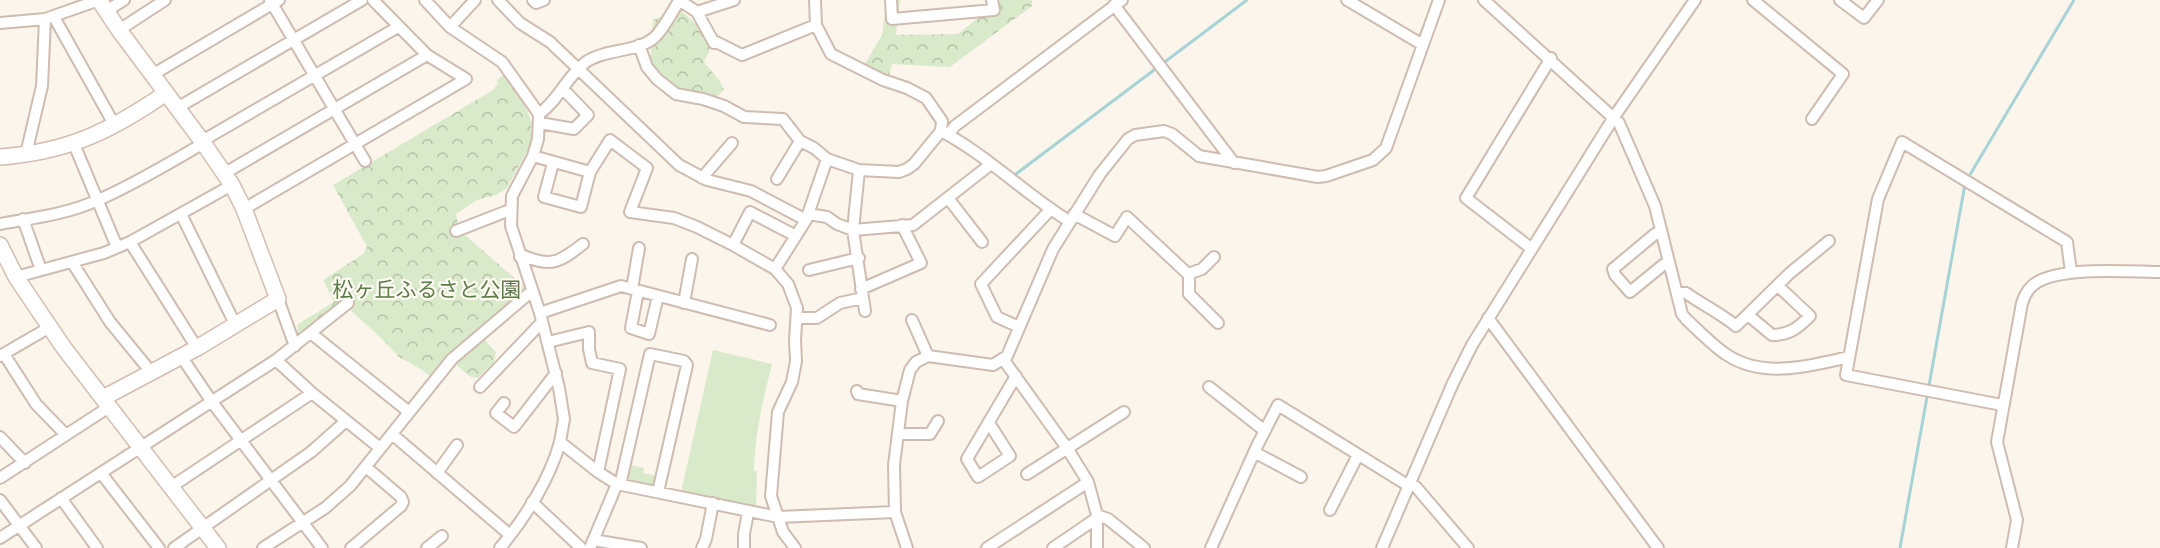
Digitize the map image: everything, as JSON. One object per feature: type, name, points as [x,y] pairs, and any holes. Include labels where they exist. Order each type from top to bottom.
[{"type":"street","points":[[0,23],[50,18],[124,0]]},
{"type":"street","points":[[119,30],[165,0]]},
{"type":"street","points":[[177,108],[362,0]]},
{"type":"street","points":[[244,209],[466,79],[427,56],[374,0]]},
{"type":"street","points":[[425,0],[450,27],[502,62],[540,118],[574,129],[588,115],[563,89]]},
{"type":"street","points":[[450,27],[475,0]]},
{"type":"street","points":[[498,0],[520,23],[550,42],[679,165],[702,178],[751,191],[807,217],[827,217],[853,230],[913,225],[991,164]]},
{"type":"street","points":[[533,0],[536,3],[544,0]]},
{"type":"street","points":[[392,434],[437,473],[507,543],[555,461],[564,419],[563,405],[548,342],[510,226],[512,196],[533,156],[540,118],[578,69],[589,60],[639,45],[655,37],[679,0],[697,12],[714,43],[742,55],[816,25]]},
{"type":"street","points":[[697,12],[734,0]]},
{"type":"street","points":[[815,0],[816,25],[831,54],[926,98],[942,121],[944,133],[991,164],[1050,210],[1115,236],[1127,217],[1188,273],[1190,294],[1218,323]]},
{"type":"street","points":[[891,0],[892,19],[994,10],[992,0]]},
{"type":"street","points":[[1347,0],[1422,45]]},
{"type":"street","points":[[907,548],[895,512],[894,465],[902,401],[909,370],[916,362],[928,356],[993,365],[1009,353],[1045,264],[1100,174],[1128,139],[1135,135],[1164,131],[1172,134],[1199,156],[1318,177],[1373,160],[1386,148],[1439,0]]},
{"type":"street","points":[[1484,0],[1551,58],[1619,123],[1655,206],[1682,314],[1686,319],[1719,349],[1744,364],[1787,369],[1849,357]]},
{"type":"street","points":[[1382,548],[1453,383],[1472,345],[1614,117],[1695,0]]},
{"type":"street","points":[[1753,0],[1843,74],[1812,119]]},
{"type":"street","points":[[1840,0],[1864,18],[1878,0]]},
{"type":"street","points":[[152,75],[274,1],[293,41],[365,161]]},
{"type":"street","points":[[639,45],[648,67],[657,79],[676,94],[724,106],[744,117],[783,119],[800,141],[814,148],[827,159],[859,170],[899,172],[914,164],[944,133],[1118,2],[1163,70],[1234,163]]},
{"type":"street","points":[[103,6],[229,179],[244,209],[295,346]]},
{"type":"street","points":[[50,18],[115,126]]},
{"type":"street","points":[[26,154],[42,86],[50,18]]},
{"type":"street","points":[[0,224],[59,213],[97,201],[147,176],[398,27]]},
{"type":"street","points":[[16,277],[72,262],[130,242],[181,214],[229,179],[334,110],[427,56]]},
{"type":"street","points":[[1532,249],[1466,198],[1551,58]]},
{"type":"street","points":[[0,157],[74,144],[115,126],[166,93]]},
{"type":"street","points":[[553,163],[544,197],[581,207],[590,172],[610,140],[647,168],[630,212],[674,218],[733,245],[775,270],[784,278],[794,295],[797,308],[796,361],[792,382],[781,403],[777,421],[771,496],[783,532],[795,548]]},
{"type":"street","points":[[777,179],[800,141]]},
{"type":"street","points":[[2002,405],[1846,375],[1878,199],[1902,142],[2067,242],[2071,272]]},
{"type":"street","points":[[702,178],[732,143]]},
{"type":"street","points":[[74,144],[117,247]]},
{"type":"street","points":[[533,156],[590,172]]},
{"type":"street","points":[[775,270],[807,217],[827,159]]},
{"type":"street","points":[[859,170],[853,230],[859,258],[865,311]]},
{"type":"street","points":[[948,198],[982,242]]},
{"type":"street","points":[[456,231],[510,210]]},
{"type":"street","points":[[1018,327],[997,317],[981,284],[1050,210]]},
{"type":"street","points":[[733,245],[750,212],[796,236]]},
{"type":"street","points":[[181,214],[235,324]]},
{"type":"street","points":[[23,219],[41,270]]},
{"type":"street","points":[[797,318],[817,318],[840,303],[921,263],[902,225]]},
{"type":"street","points":[[1661,232],[1655,234],[1613,269],[1615,275],[1630,292],[1663,265],[1669,263]]},
{"type":"street","points":[[1678,293],[1686,293],[1722,314],[1736,326],[1829,241]]},
{"type":"street","points":[[130,242],[197,348]]},
{"type":"street","points":[[520,257],[524,256],[546,263],[557,262],[583,244]]},
{"type":"street","points":[[0,245],[4,264],[16,277],[106,403],[218,548]]},
{"type":"street","points":[[639,248],[631,328],[649,334],[658,296]]},
{"type":"street","points":[[1188,273],[1202,269],[1214,257]]},
{"type":"street","points":[[809,270],[859,258]]},
{"type":"street","points":[[684,303],[692,259]]},
{"type":"street","points":[[72,262],[110,322],[151,372]]},
{"type":"street","points":[[2012,548],[2017,520],[1997,442],[2022,303],[2026,295],[2032,286],[2041,280],[2071,272],[2160,272]]},
{"type":"street","points":[[480,387],[541,317],[621,286],[770,325]]},
{"type":"street","points":[[1748,315],[1772,335],[1784,335],[1799,327],[1810,316],[1778,286]]},
{"type":"street","points":[[263,548],[325,508],[350,486],[452,359],[532,291]]},
{"type":"street","points":[[0,478],[66,435],[106,403],[151,372],[197,348],[278,299]]},
{"type":"street","points":[[0,538],[276,360],[312,334],[348,303]]},
{"type":"street","points":[[1488,318],[1658,548]]},
{"type":"street","points":[[912,320],[928,356]]},
{"type":"street","points":[[50,327],[2,355],[36,404],[66,435]]},
{"type":"street","points":[[548,342],[590,332],[589,349],[592,363],[620,369],[598,472]]},
{"type":"street","points":[[312,334],[409,412]]},
{"type":"street","points":[[641,548],[592,544],[619,485],[650,354],[684,361],[687,366],[658,492]]},
{"type":"street","points":[[181,356],[212,402],[322,548]]},
{"type":"street","points":[[1003,359],[1067,448],[1088,482],[1097,517],[1097,548]]},
{"type":"street","points":[[276,360],[312,393],[380,448]]},
{"type":"street","points":[[504,404],[496,413],[514,427],[556,373]]},
{"type":"street","points":[[989,423],[1010,456],[978,477],[967,459],[1016,376]]},
{"type":"street","points":[[1209,387],[1265,431]]},
{"type":"street","points":[[857,391],[858,394],[902,401]]},
{"type":"street","points":[[171,487],[312,393]]},
{"type":"street","points":[[1211,548],[1278,405],[1358,455],[1416,487],[1466,547]]},
{"type":"street","points":[[1027,474],[1124,412]]},
{"type":"street","points":[[174,548],[311,453],[346,421]]},
{"type":"street","points":[[897,434],[930,434],[938,421]]},
{"type":"street","points":[[0,437],[25,463]]},
{"type":"street","points":[[560,442],[598,472],[619,485],[748,512],[777,517],[895,512]]},
{"type":"street","points":[[437,473],[457,445]]},
{"type":"street","points":[[1254,452],[1301,477]]},
{"type":"street","points":[[1330,510],[1358,455]]},
{"type":"street","points":[[351,548],[403,502],[401,497],[366,467]]},
{"type":"street","points":[[101,473],[159,548]]},
{"type":"street","points":[[987,548],[1088,482]]},
{"type":"street","points":[[61,498],[97,548]]},
{"type":"street","points":[[0,500],[36,548]]},
{"type":"street","points":[[532,502],[581,548]]},
{"type":"street","points":[[702,548],[713,503]]},
{"type":"street","points":[[744,548],[748,512]]},
{"type":"street","points":[[1053,548],[1097,517],[1108,519],[1144,548]]},
{"type":"street","points":[[426,548],[442,536]]},
{"type":"green space","points":[[887,0],[900,0],[896,35],[958,34],[1000,0],[1032,0],[1032,6],[950,67],[892,64],[888,79],[863,67],[882,35]]},
{"type":"green space","points":[[679,9],[701,28],[712,46],[704,62],[724,90],[715,98],[683,92],[650,64],[653,20]]},
{"type":"green space","name":"松ヶ丘ふるさと公園","points":[[503,75],[522,96],[531,121],[531,144],[507,188],[496,195],[477,200],[456,214],[459,230],[526,288],[524,294],[478,333],[496,352],[494,362],[478,378],[471,377],[454,363],[437,382],[399,357],[348,308],[320,334],[296,339],[298,324],[334,302],[323,280],[363,254],[367,247],[333,185],[493,90],[498,83],[497,80]]},
{"type":"green space","points":[[713,350],[772,364],[756,443],[754,470],[757,472],[756,510],[719,499],[681,492]]},
{"type":"green space","points":[[630,465],[644,468],[643,473],[659,476],[654,486],[629,482],[627,479]]},
{"type":"waterway","points":[[1016,174],[1247,0]]},
{"type":"waterway","points":[[1968,178],[2074,0]]},
{"type":"waterway","points":[[1900,548],[1965,184]]}]
